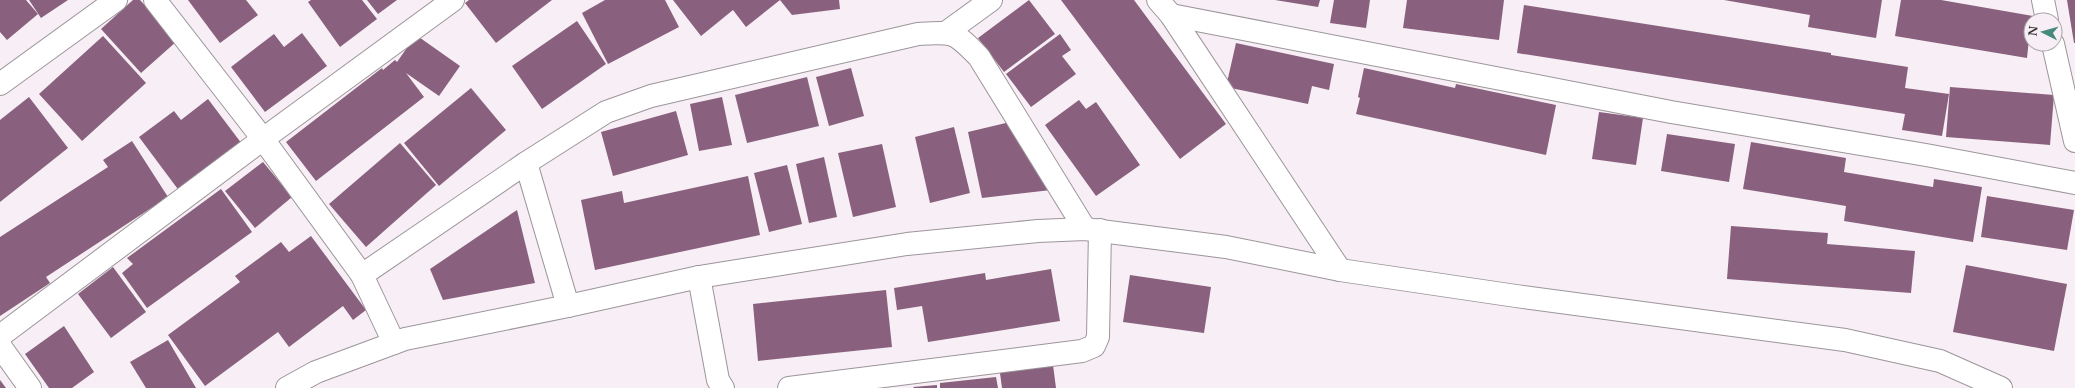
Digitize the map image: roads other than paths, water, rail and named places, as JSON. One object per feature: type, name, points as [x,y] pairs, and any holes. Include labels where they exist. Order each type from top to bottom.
[{"type":"street","points":[[0,84],[116,0]]},
{"type":"street","points":[[155,0],[262,139],[362,275],[394,343]]},
{"type":"street","points":[[0,336],[262,139],[453,0]]},
{"type":"street","points":[[947,32],[991,0]]},
{"type":"street","points":[[2043,0],[2045,12]]},
{"type":"street","points":[[1164,8],[1671,112],[1918,154],[2075,183]]},
{"type":"street","points":[[1164,8],[1340,270]]},
{"type":"street","points":[[362,275],[526,163],[606,112],[651,96],[918,34],[947,32],[961,39],[979,57],[1093,229],[1098,337],[1094,346],[1082,351],[789,388]]},
{"type":"street","points":[[2055,52],[2075,141]]},
{"type":"street","points":[[526,163],[568,306]]},
{"type":"street","points":[[287,388],[316,372],[405,339],[568,306],[699,277],[907,244],[1038,231],[1093,229],[1226,247],[1340,270],[1516,296],[1844,340],[1940,361],[2001,388]]},
{"type":"street","points":[[699,277],[718,380],[723,388]]},
{"type":"street","points":[[0,346],[30,388]]}]
